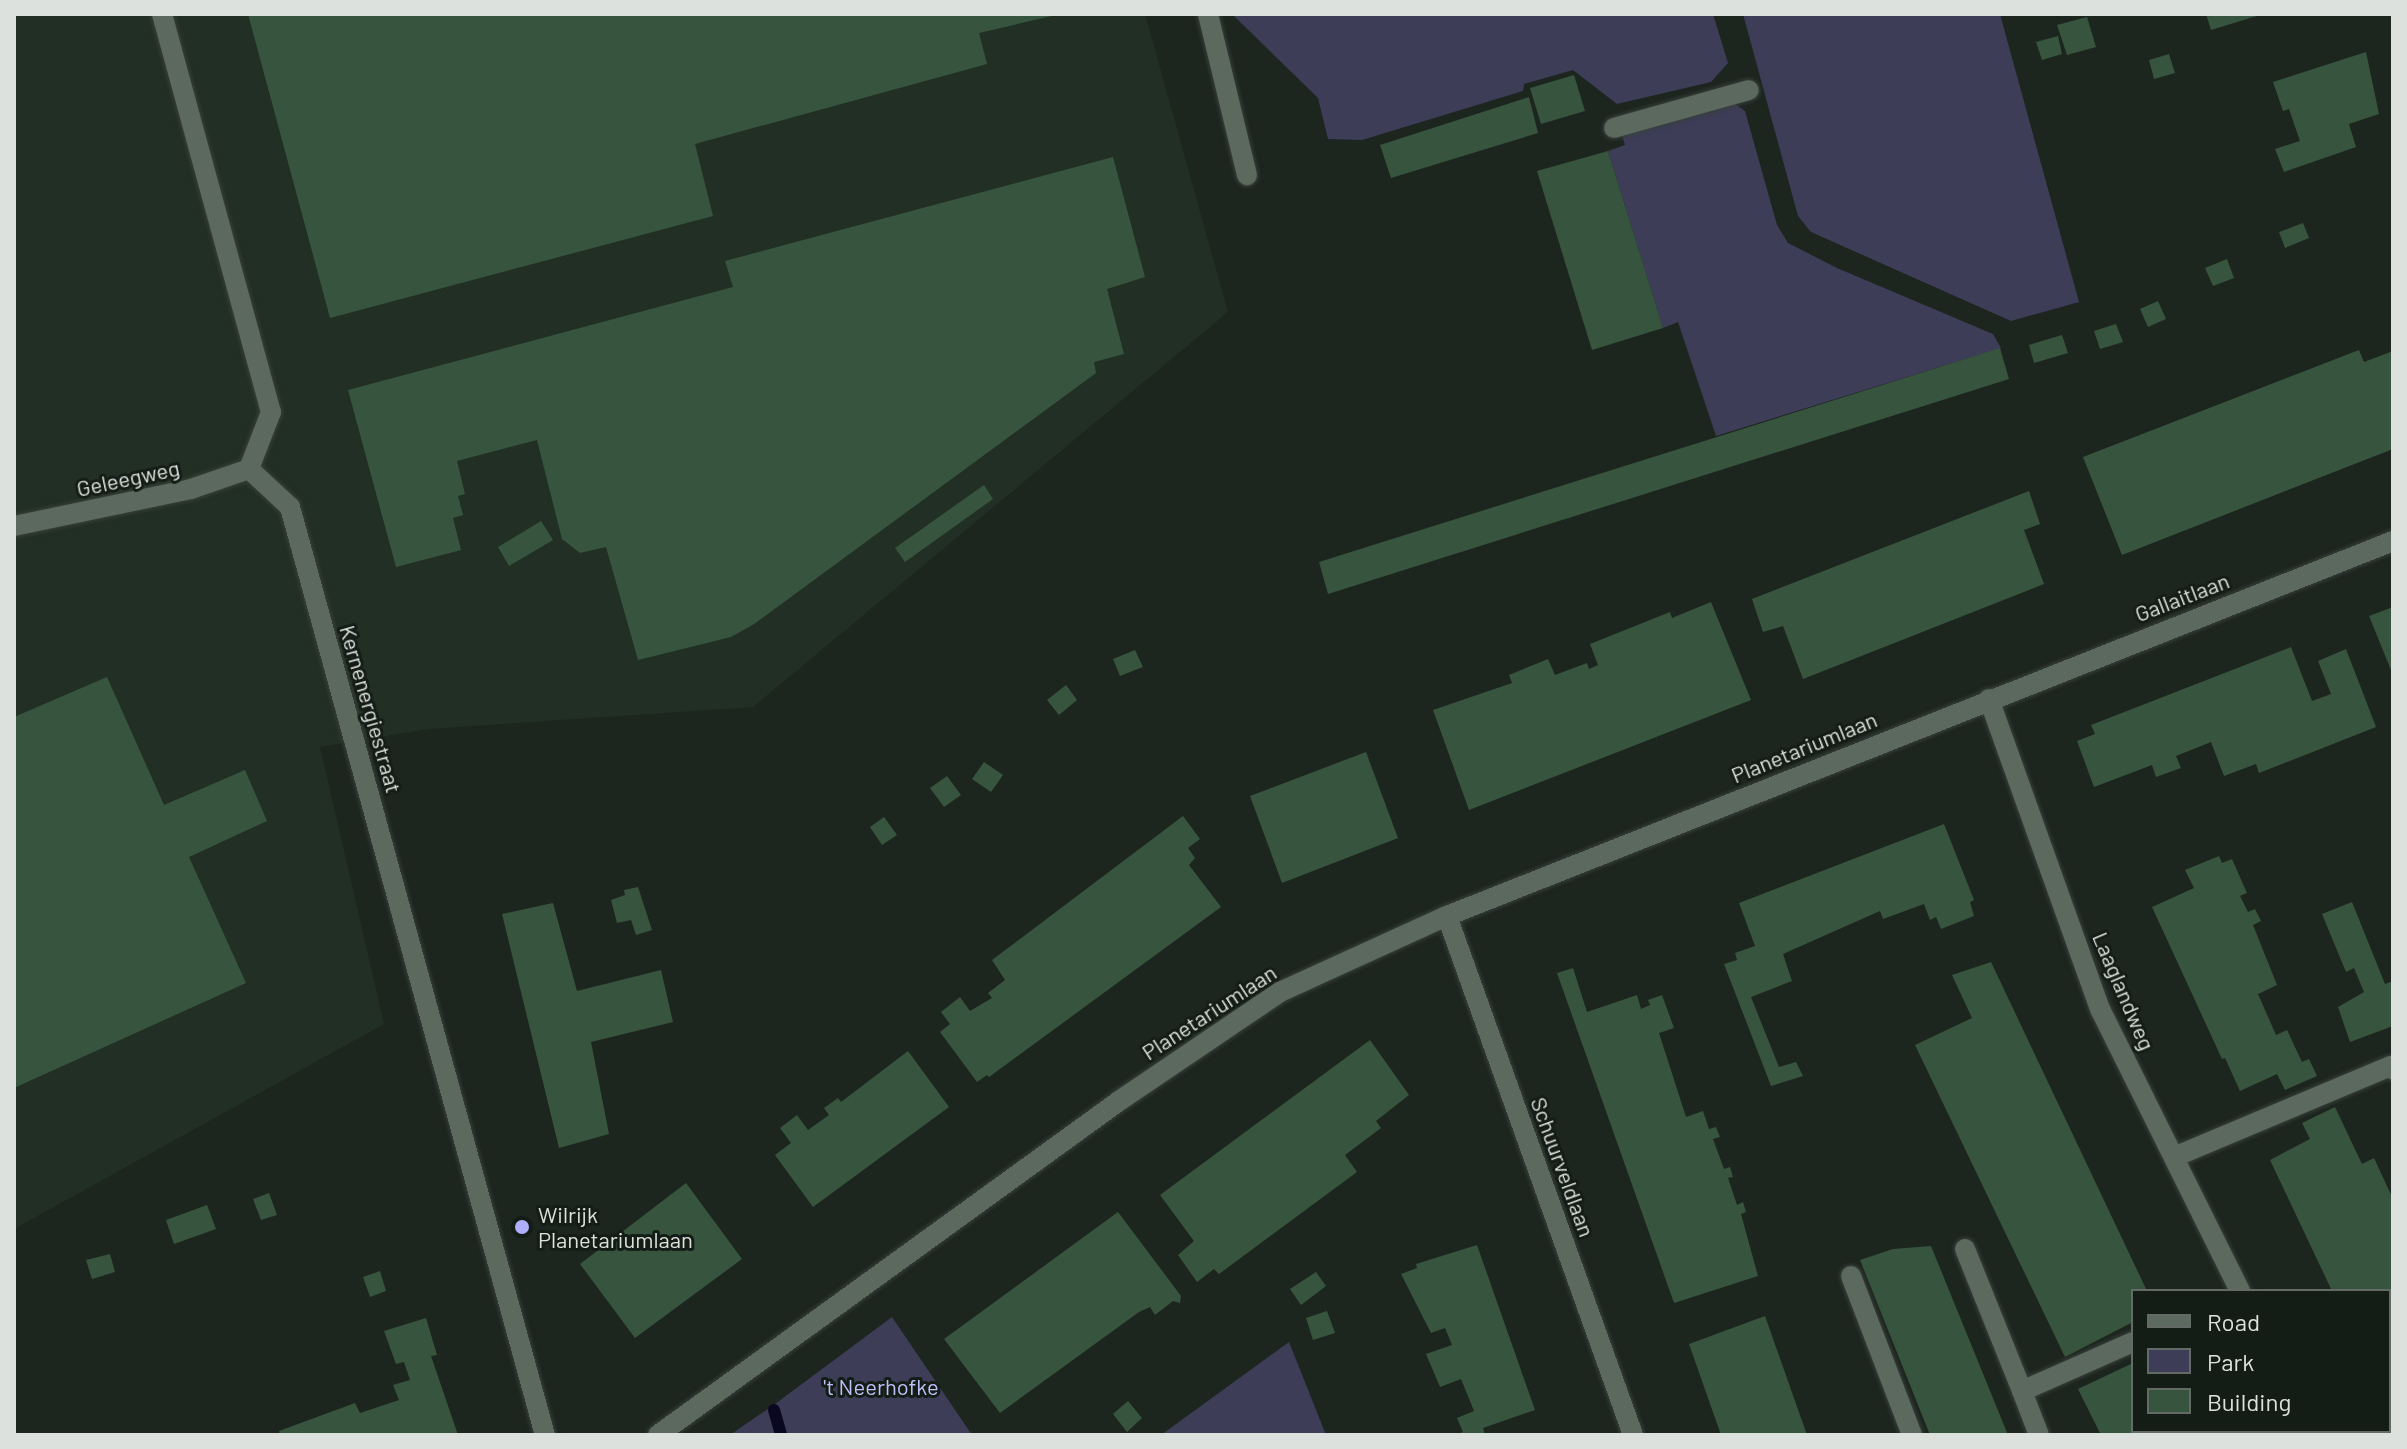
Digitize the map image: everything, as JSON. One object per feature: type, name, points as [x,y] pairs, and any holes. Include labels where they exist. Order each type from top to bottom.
[{"type":"street","points":[[162,14],[271,412],[249,469]]},
{"type":"street","points":[[1208,14],[1247,175]]},
{"type":"street","points":[[1614,128],[1749,90]]},
{"type":"street","name":"Geleegweg","points":[[14,526],[191,489],[249,469]]},
{"type":"street","name":"Kernenergiestraat","points":[[249,469],[290,507],[545,1435]]},
{"type":"street","name":"Gallaitlaan","points":[[1989,699],[2393,541]]},
{"type":"street","name":"Planetariumlaan","points":[[658,1435],[1119,1101],[1280,992],[1447,916],[1989,699]]},
{"type":"street","name":"Laaglandweg","points":[[1989,699],[2101,1011],[2239,1289]]},
{"type":"street","name":"Schuurveldlaan","points":[[1447,916],[1633,1435]]},
{"type":"street","points":[[2174,1157],[2391,1066],[2393,1070]]},
{"type":"street","points":[[1965,1249],[2039,1435]]},
{"type":"street","points":[[1851,1276],[1912,1435]]},
{"type":"street","points":[[2022,1391],[2131,1343]]},
{"type":"shaded area","points":[[14,14],[1145,14],[1228,312],[753,707],[428,729],[320,747],[384,1024],[14,1229]]},
{"type":"green space","points":[[1713,14],[1728,63],[1711,82],[1617,104],[1573,70],[1524,84],[1523,91],[1362,140],[1328,139],[1318,98],[1234,16]]},
{"type":"green space","points":[[1743,14],[2000,14],[2079,302],[2011,321],[1811,232],[1798,216]]},
{"type":"green space","points":[[1735,104],[1745,111],[1777,225],[1788,243],[1837,268],[1993,334],[2001,348],[1716,436],[1678,322],[1663,328],[1608,151],[1625,145],[1621,133]]},
{"type":"green space","name":"'t Neerhofke","points":[[892,1317],[972,1435],[730,1435],[775,1404]]},
{"type":"green space","points":[[1289,1342],[1326,1435],[1161,1435]]},
{"type":"building","points":[[248,14],[1056,15],[979,33],[987,64],[695,144],[713,216],[330,318]]},
{"type":"building","points":[[2206,14],[2260,14],[2260,15],[2211,30]]},
{"type":"building","points":[[2087,17],[2096,47],[2067,55],[2057,25]]},
{"type":"building","points":[[2058,36],[2062,54],[2042,60],[2036,42]]},
{"type":"building","points":[[2366,52],[2379,114],[2349,124],[2356,147],[2284,172],[2275,149],[2300,141],[2289,109],[2283,111],[2273,82]]},
{"type":"building","points":[[2169,54],[2175,73],[2154,79],[2149,60]]},
{"type":"building","points":[[1574,75],[1585,111],[1541,124],[1530,88]]},
{"type":"building","points":[[1529,97],[1538,133],[1391,178],[1380,145]]},
{"type":"building","points":[[1608,151],[1663,328],[1592,350],[1537,171]]},
{"type":"building","points":[[1113,157],[1145,277],[1107,289],[1124,354],[1094,362],[1096,373],[754,624],[731,637],[638,660],[606,547],[580,553],[562,539],[537,440],[457,461],[465,494],[458,496],[463,515],[453,518],[461,550],[396,567],[348,390],[733,287],[725,261]]},
{"type":"building","points":[[2303,223],[2309,238],[2285,248],[2279,232]]},
{"type":"building","points":[[2227,259],[2234,278],[2213,286],[2205,268]]},
{"type":"building","points":[[2158,301],[2166,319],[2148,327],[2140,309]]},
{"type":"building","points":[[2116,324],[2123,342],[2100,349],[2094,331]]},
{"type":"building","points":[[2062,335],[2068,353],[2034,363],[2029,345]]},
{"type":"building","points":[[2000,348],[2009,379],[1328,594],[1319,562]]},
{"type":"building","points":[[2359,350],[2364,362],[2393,351],[2393,449],[2122,555],[2083,457]]},
{"type":"building","points":[[984,485],[993,499],[905,562],[895,548]]},
{"type":"building","points":[[2029,491],[2040,524],[2024,530],[2044,584],[1803,679],[1783,626],[1763,632],[1752,599]]},
{"type":"building","points":[[541,521],[553,540],[509,566],[498,547]]},
{"type":"building","points":[[1711,602],[1751,700],[1469,810],[1433,710],[1512,683],[1509,675],[1548,659],[1555,675],[1587,663],[1589,669],[1598,665],[1590,644],[1670,612],[1672,618]]},
{"type":"building","points":[[2393,607],[2393,675],[2369,616]]},
{"type":"building","points":[[2291,647],[2312,701],[2331,694],[2318,661],[2346,649],[2376,727],[2259,773],[2256,764],[2224,776],[2211,742],[2176,756],[2181,768],[2156,777],[2152,765],[2094,787],[2077,741],[2095,734],[2091,725]]},
{"type":"building","points":[[1135,650],[1143,667],[1120,676],[1113,659]]},
{"type":"building","points":[[107,677],[164,805],[245,770],[267,821],[189,857],[246,983],[14,1088],[14,717]]},
{"type":"building","points":[[1066,685],[1077,700],[1059,715],[1047,700]]},
{"type":"building","points":[[1366,752],[1398,838],[1282,883],[1250,796]]},
{"type":"building","points":[[984,762],[1003,775],[991,792],[972,779]]},
{"type":"building","points":[[947,776],[961,795],[944,807],[930,788]]},
{"type":"building","points":[[1183,816],[1200,839],[1188,848],[1195,858],[1189,865],[1221,907],[989,1077],[987,1075],[977,1082],[940,1032],[950,1024],[941,1012],[960,997],[970,1011],[992,998],[988,993],[1005,980],[992,960]]},
{"type":"building","points":[[884,817],[897,835],[882,845],[870,827]]},
{"type":"building","points":[[1944,824],[1974,900],[1970,902],[1974,916],[1941,929],[1936,917],[1930,920],[1924,904],[1883,919],[1880,911],[1783,954],[1792,981],[1751,997],[1779,1067],[1796,1062],[1803,1076],[1771,1086],[1724,964],[1737,960],[1735,953],[1755,946],[1739,903]]},
{"type":"building","points":[[2219,856],[2222,863],[2232,859],[2247,893],[2240,896],[2248,912],[2255,909],[2261,921],[2253,925],[2277,985],[2258,994],[2276,1035],[2287,1030],[2302,1062],[2309,1059],[2317,1076],[2285,1090],[2277,1074],[2240,1091],[2225,1058],[2222,1059],[2152,907],[2194,888],[2185,870]]},
{"type":"building","points":[[638,887],[652,930],[636,935],[631,920],[617,923],[611,900],[625,895],[624,890]]},
{"type":"building","points":[[2352,902],[2385,984],[2393,981],[2393,1026],[2350,1042],[2338,1007],[2364,992],[2354,968],[2346,972],[2322,914]]},
{"type":"building","points":[[553,903],[577,991],[661,970],[673,1022],[591,1042],[609,1134],[559,1148],[502,914]]},
{"type":"building","points":[[1991,962],[2146,1289],[2131,1289],[2131,1323],[2065,1357],[1915,1045],[1972,1018],[1952,975]]},
{"type":"building","points":[[1573,968],[1587,1012],[1637,995],[1641,1009],[1650,1005],[1648,1000],[1662,995],[1674,1028],[1659,1033],[1686,1117],[1703,1111],[1709,1129],[1716,1127],[1720,1137],[1713,1139],[1724,1169],[1730,1167],[1733,1177],[1728,1178],[1737,1205],[1743,1202],[1746,1212],[1741,1214],[1758,1276],[1674,1303],[1557,973]]},
{"type":"building","points":[[1370,1040],[1409,1095],[1376,1121],[1381,1128],[1345,1155],[1357,1172],[1219,1274],[1214,1269],[1197,1282],[1178,1255],[1194,1241],[1160,1195]]},
{"type":"building","points":[[908,1051],[949,1107],[813,1207],[775,1155],[791,1143],[780,1128],[797,1115],[808,1130],[829,1115],[824,1108],[838,1098],[841,1102]]},
{"type":"building","points":[[2335,1107],[2362,1164],[2374,1158],[2393,1199],[2393,1419],[2391,1289],[2331,1289],[2270,1160],[2310,1139],[2302,1123]]},
{"type":"building","points":[[686,1183],[742,1259],[635,1338],[580,1264]]},
{"type":"building","points":[[269,1193],[277,1215],[261,1220],[253,1199]]},
{"type":"building","points":[[207,1205],[216,1229],[174,1244],[166,1220]]},
{"type":"building","points":[[1118,1212],[1181,1296],[1180,1303],[1173,1301],[1155,1315],[1150,1307],[1139,1312],[1000,1413],[944,1339]]},
{"type":"building","points":[[1477,1245],[1535,1410],[1483,1428],[1485,1435],[1455,1435],[1463,1432],[1457,1418],[1474,1411],[1461,1379],[1440,1387],[1426,1354],[1452,1345],[1445,1328],[1431,1333],[1401,1274],[1417,1268],[1416,1264]]},
{"type":"building","points":[[1931,1246],[2008,1435],[1930,1435],[1860,1260],[1893,1249]]},
{"type":"building","points":[[110,1254],[115,1272],[92,1279],[86,1260]]},
{"type":"building","points":[[380,1271],[386,1291],[370,1297],[363,1277]]},
{"type":"building","points":[[1316,1272],[1326,1286],[1301,1305],[1290,1289]]},
{"type":"building","points":[[1327,1311],[1335,1333],[1313,1340],[1306,1318]]},
{"type":"building","points":[[1765,1316],[1807,1435],[1721,1435],[1689,1344]]},
{"type":"building","points":[[426,1318],[437,1355],[431,1356],[458,1435],[280,1435],[279,1431],[355,1403],[360,1413],[399,1400],[393,1385],[410,1380],[404,1362],[396,1364],[384,1331]]},
{"type":"building","points":[[2131,1364],[2131,1433],[2216,1435],[2101,1435],[2078,1389]]},
{"type":"building","points":[[1128,1401],[1142,1418],[1127,1432],[1113,1414]]},
{"type":"waterway","points":[[774,1410],[781,1435]]},
{"type":"place","name":"Wilrijk Planetariumlaan","points":[[522,1227]]}]
